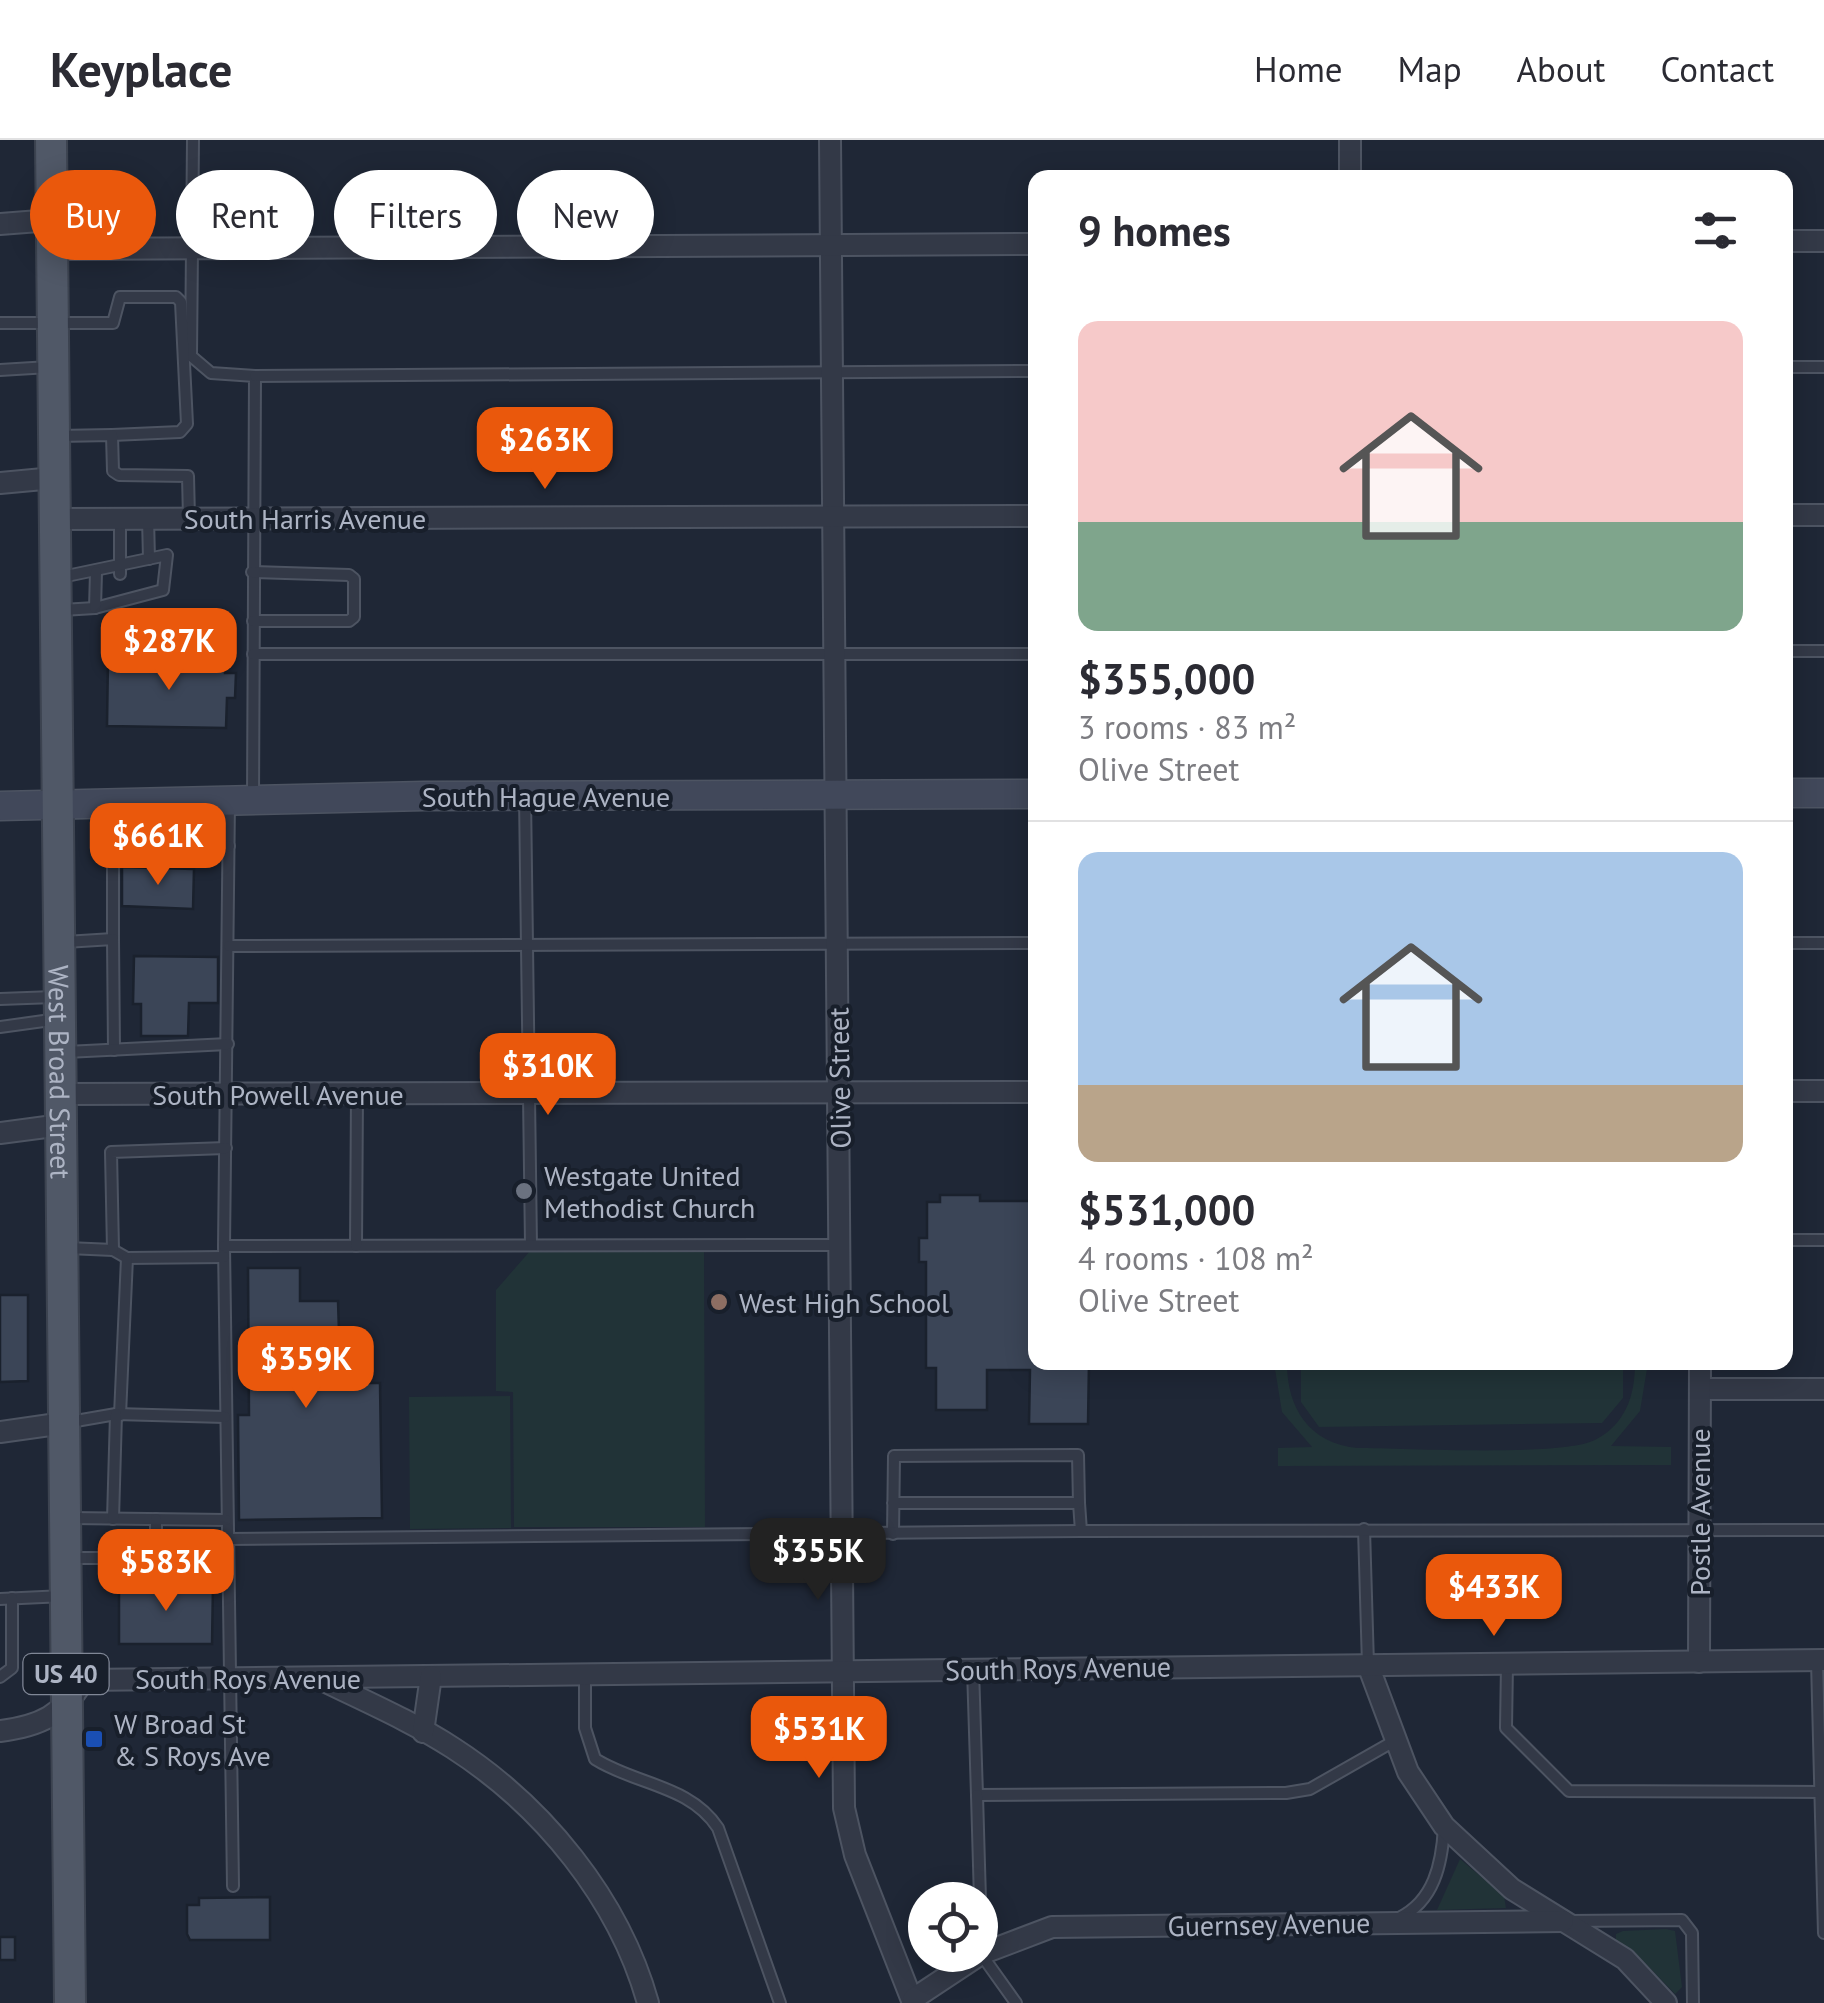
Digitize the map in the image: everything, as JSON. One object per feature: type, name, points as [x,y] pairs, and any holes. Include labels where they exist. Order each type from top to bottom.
[{"type":"main road","name":"West Broad Street","points":[[51,140],[51,170]]},
{"type":"main road","name":"West Broad Street","points":[[52,260],[70,2003]]},
{"type":"main road","points":[[1793,793],[1824,793]]},
{"type":"main road","name":"South Hague Avenue","points":[[0,806],[525,795],[1028,794]]},
{"type":"street","name":"Olive Street","points":[[830,140],[844,1808],[855,1855],[908,2002]]},
{"type":"street","points":[[1350,140],[1350,170]]},
{"type":"street","points":[[0,224],[30,230]]},
{"type":"street","points":[[1793,241],[1824,241]]},
{"type":"street","points":[[314,247],[1028,244]]},
{"type":"street","points":[[0,482],[54,478]]},
{"type":"street","points":[[1793,515],[1824,515]]},
{"type":"street","name":"South Harris Avenue","points":[[55,519],[1028,516]]},
{"type":"street","points":[[1793,1091],[1824,1091]]},
{"type":"street","name":"South Powell Avenue","points":[[60,1094],[1028,1092]]},
{"type":"street","points":[[0,1133],[61,1126]]},
{"type":"street","name":"Postle Avenue","points":[[1699,1662],[1700,1370]]},
{"type":"street","points":[[1700,1389],[1824,1389]]},
{"type":"street","points":[[0,1432],[64,1423]]},
{"type":"street","name":"South Roys Avenue","points":[[67,1707],[84,1680],[1820,1661]]},
{"type":"street","points":[[1368,1665],[1408,1772],[1444,1826],[1512,1889],[1626,1959],[1666,2003]]},
{"type":"street","points":[[423,1732],[431,1676]]},
{"type":"street","points":[[319,1679],[454,1748],[550,1831],[602,1900],[648,2003]]},
{"type":"street","points":[[0,1731],[37,1726],[67,1707]]},
{"type":"street","name":"Guernsey Avenue","points":[[998,1948],[1052,1927],[1563,1922]]},
{"type":"street","name":"Guernsey Avenue","points":[[908,2002],[954,1972]]},
{"type":"lane","points":[[193,140],[193,170]]},
{"type":"lane","points":[[194,260],[191,356],[211,373],[255,376],[1028,371]]},
{"type":"lane","points":[[0,323],[113,322],[120,297],[176,297],[181,302],[187,424],[180,432],[54,436]]},
{"type":"lane","points":[[0,370],[53,366]]},
{"type":"lane","points":[[1793,367],[1824,367]]},
{"type":"lane","points":[[233,1886],[224,1251],[229,846],[241,799],[253,654],[255,376]]},
{"type":"lane","points":[[112,435],[113,471],[119,475],[188,476],[189,518]]},
{"type":"lane","points":[[120,518],[120,570]]},
{"type":"lane","points":[[143,563],[148,518]]},
{"type":"lane","points":[[55,579],[120,570],[168,554],[163,590],[95,608],[56,612]]},
{"type":"lane","points":[[95,608],[96,572]]},
{"type":"lane","points":[[252,572],[354,579],[354,617],[349,621],[253,621]]},
{"type":"lane","points":[[1793,651],[1824,651]]},
{"type":"lane","points":[[253,654],[1028,654]]},
{"type":"lane","points":[[525,795],[532,1245]]},
{"type":"lane","points":[[114,1050],[113,850],[229,846]]},
{"type":"lane","points":[[59,942],[112,940]]},
{"type":"lane","points":[[230,946],[1028,942]]},
{"type":"lane","points":[[1793,943],[1824,943]]},
{"type":"lane","points":[[0,991],[1,999],[59,1008]]},
{"type":"lane","points":[[0,1027],[59,1008]]},
{"type":"lane","points":[[60,1052],[228,1044]]},
{"type":"lane","points":[[356,1246],[357,1094]]},
{"type":"lane","points":[[113,1250],[111,1152],[226,1148]]},
{"type":"lane","points":[[1793,1240],[1824,1240]]},
{"type":"lane","points":[[62,1248],[113,1250],[127,1258],[356,1246],[842,1245]]},
{"type":"lane","points":[[114,1519],[127,1258]]},
{"type":"lane","points":[[64,1423],[118,1415],[225,1417]]},
{"type":"lane","points":[[893,1534],[894,1456],[1078,1455],[1080,1531]]},
{"type":"lane","points":[[893,1503],[1079,1503]]},
{"type":"lane","points":[[65,1517],[226,1520]]},
{"type":"lane","points":[[156,1520],[156,1558]]},
{"type":"lane","points":[[226,1539],[1364,1529],[1824,1530]]},
{"type":"lane","points":[[1364,1529],[1368,1665]]},
{"type":"lane","points":[[65,1558],[226,1558]]},
{"type":"lane","points":[[0,1677],[12,1668],[6,1599],[66,1596]]},
{"type":"lane","points":[[1820,1661],[1824,1933]]},
{"type":"lane","points":[[1506,1664],[1506,1728],[1569,1792],[1822,1792]]},
{"type":"lane","points":[[973,1668],[979,1882]]},
{"type":"lane","points":[[585,1672],[585,1728],[594,1759],[686,1797],[706,1810],[718,1828],[780,2003]]},
{"type":"lane","points":[[977,1795],[1286,1793],[1310,1789],[1396,1740]]},
{"type":"lane","points":[[1392,1922],[1412,1912],[1432,1884],[1440,1868],[1444,1826]]},
{"type":"lane","points":[[1563,1922],[1682,1920],[1692,1932],[1693,2003]]},
{"type":"lane","points":[[994,1972],[1016,2003]]},
{"type":"shaded area","points":[[704,1250],[705,1527],[514,1527],[513,1392],[496,1391],[496,1290],[530,1251]]},
{"type":"shaded area","points":[[1275,1370],[1287,1370],[1291,1395],[1304,1420],[1314,1431],[1340,1445],[1481,1450],[1577,1445],[1595,1440],[1614,1426],[1627,1408],[1634,1370],[1647,1370],[1640,1411],[1611,1446],[1671,1447],[1671,1465],[1278,1466],[1278,1448],[1312,1447],[1282,1412]]},
{"type":"shaded area","points":[[1301,1370],[1623,1370],[1623,1398],[1602,1423],[1319,1427],[1301,1402]]},
{"type":"shaded area","points":[[510,1396],[511,1528],[410,1529],[409,1397]]},
{"type":"shaded area","points":[[1460,1859],[1504,1896],[1506,1908],[1437,1910]]},
{"type":"shaded area","points":[[1623,1931],[1675,1931],[1682,1987],[1675,1994],[1642,1960],[1616,1942],[1616,1934]]},
{"type":"building","points":[[108,658],[226,660],[225,673],[236,673],[235,698],[227,698],[226,728],[107,726]]},
{"type":"building","points":[[122,867],[194,869],[193,909],[122,906]]},
{"type":"building","points":[[134,956],[218,957],[218,1003],[189,1003],[188,1036],[141,1036],[141,1004],[133,1004]]},
{"type":"building","points":[[940,1195],[980,1195],[980,1201],[1028,1201],[1028,1370],[987,1370],[987,1410],[936,1410],[936,1368],[926,1368],[926,1262],[919,1262],[919,1238],[927,1238],[927,1202],[940,1202]]},
{"type":"building","points":[[248,1268],[300,1268],[300,1301],[338,1301],[339,1331],[358,1330],[359,1383],[380,1383],[382,1518],[239,1520],[238,1415],[249,1415]]},
{"type":"building","points":[[0,1295],[28,1295],[28,1381],[0,1382]]},
{"type":"building","points":[[1030,1370],[1089,1370],[1088,1424],[1029,1424]]},
{"type":"building","points":[[119,1585],[213,1585],[212,1644],[119,1644]]},
{"type":"building","points":[[270,1897],[270,1940],[190,1940],[187,1934],[187,1905],[199,1905],[199,1898]]},
{"type":"building","points":[[0,1937],[15,1937],[15,1960],[0,1960]]},
{"type":"place","name":"Westgate United Methodist Church","points":[[524,1191]]},
{"type":"place","name":"West High School","points":[[719,1302]]},
{"type":"place","name":"W Broad St & S Roys Ave","points":[[94,1739]]}]
